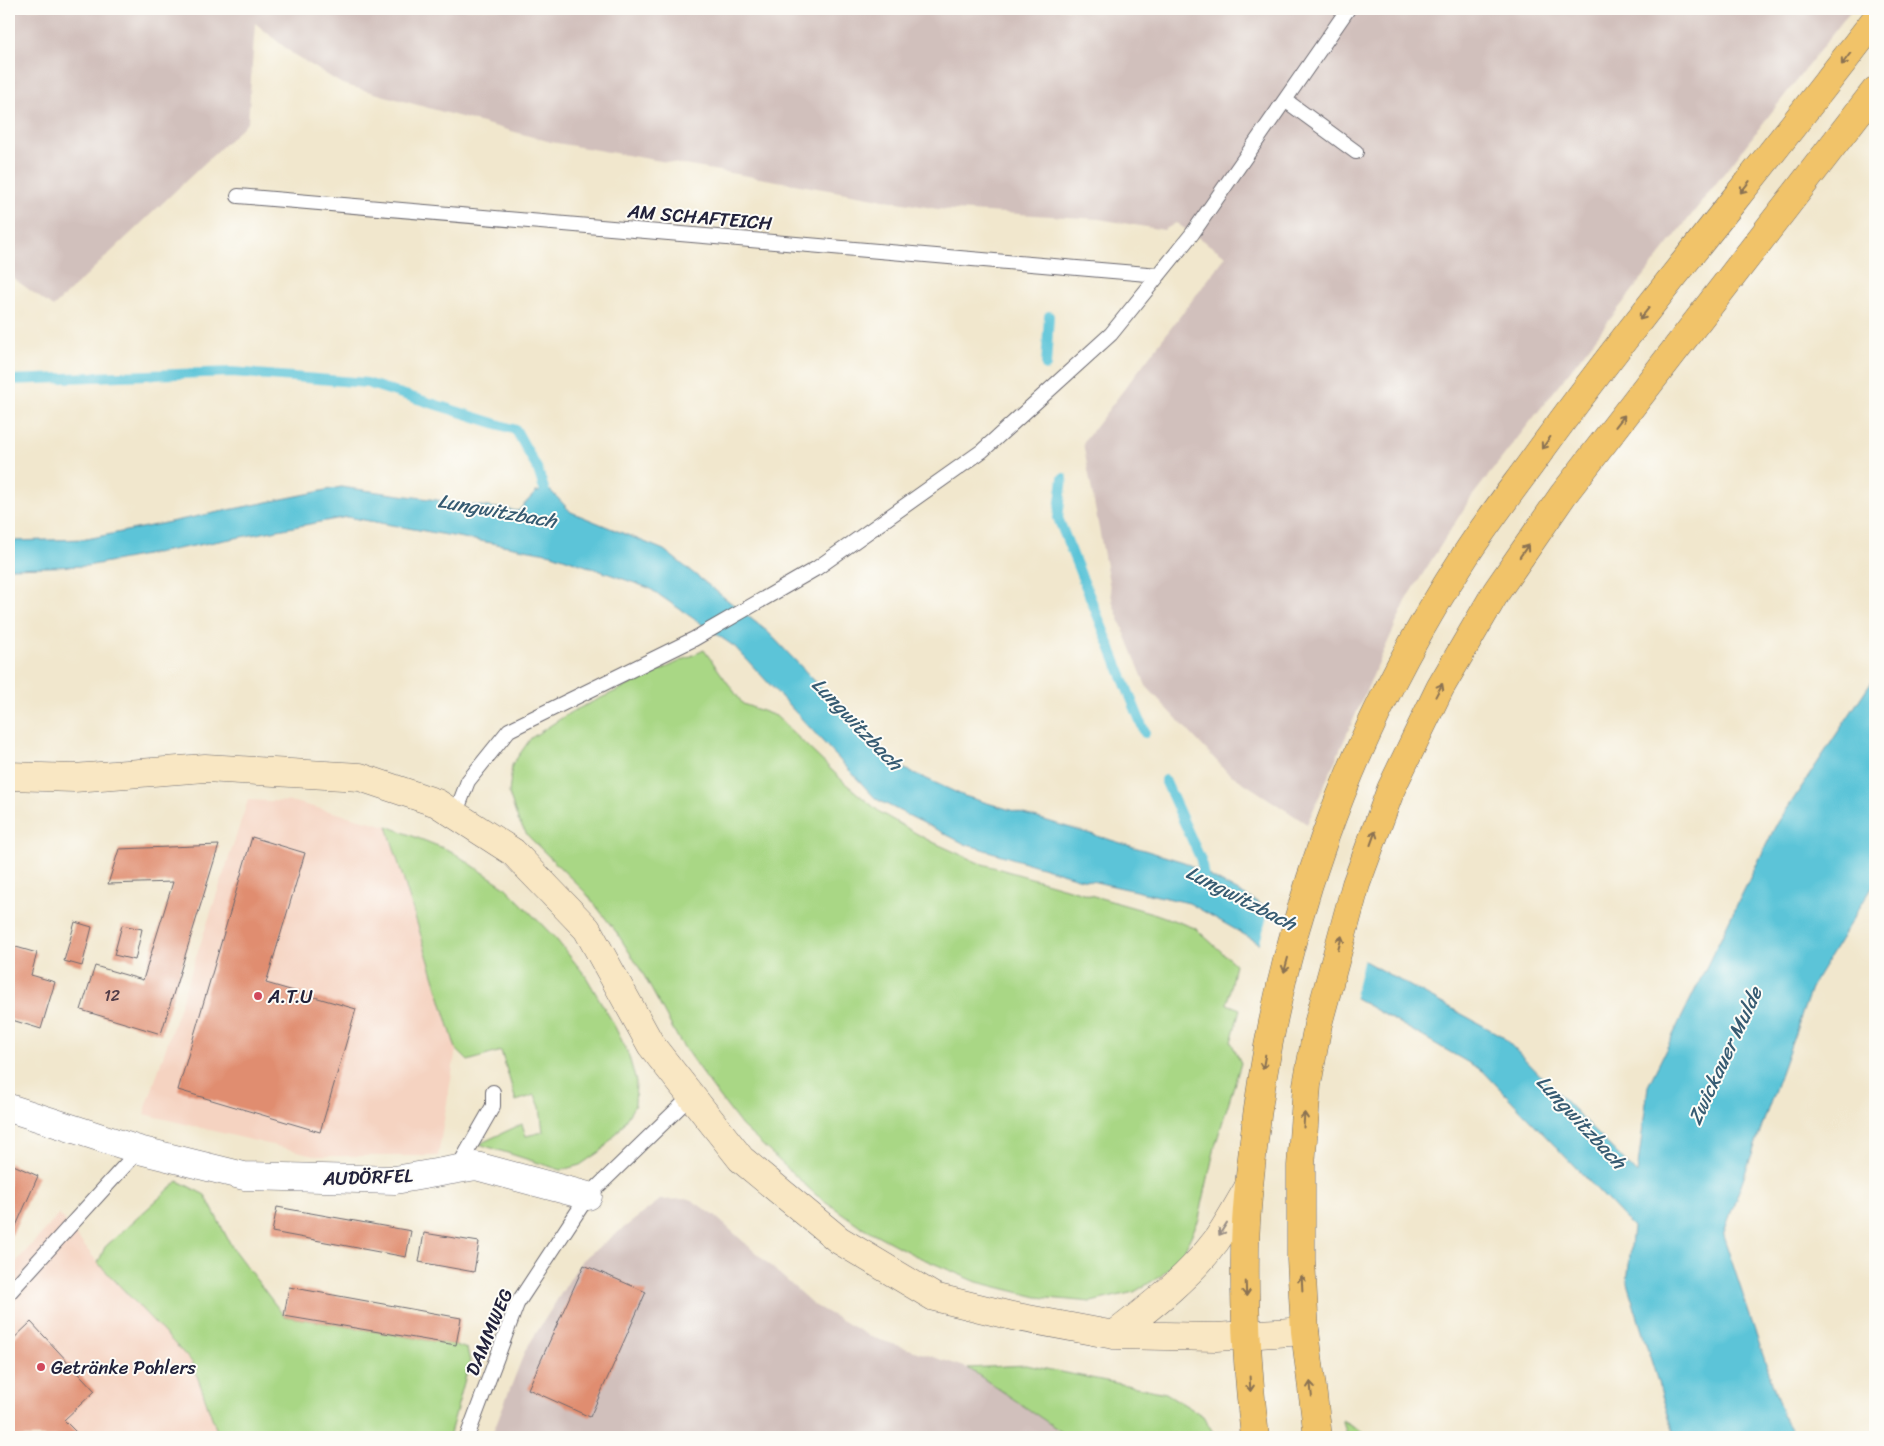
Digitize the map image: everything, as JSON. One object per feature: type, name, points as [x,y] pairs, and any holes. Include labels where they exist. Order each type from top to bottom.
[{"type":"main road","points":[[1256,1437],[1244,1251],[1248,1188],[1259,1086],[1272,1014],[1312,867],[1351,767],[1403,661],[1464,556],[1580,396],[1875,20]]},
{"type":"main road","points":[[1318,1437],[1305,1332],[1300,1260],[1301,1166],[1307,1085],[1318,1024],[1356,884],[1391,789],[1440,688],[1496,592],[1563,495],[1875,91]]},
{"type":"main road","points":[[9,776],[74,778],[205,768],[360,777],[438,803],[513,852],[587,930],[651,1045],[740,1160],[838,1240],[934,1297],[1012,1316],[1114,1335],[1248,1336],[1305,1332]]},
{"type":"main road","points":[[1114,1335],[1161,1299],[1191,1269],[1216,1241],[1248,1188]]},
{"type":"street","name":"AUDÖRFEL","points":[[9,1108],[139,1150],[244,1176],[396,1180],[476,1166],[588,1196]]},
{"type":"lane","points":[[455,815],[468,781],[509,730],[694,639],[817,568],[982,451],[1112,334],[1192,234],[1348,9]]},
{"type":"lane","points":[[1285,100],[1356,152]]},
{"type":"lane","name":"AM SCHAFTEICH","points":[[238,196],[1159,275]]},
{"type":"lane","points":[[457,1169],[492,1106],[493,1092]]},
{"type":"lane","points":[[588,1196],[691,1096]]},
{"type":"lane","points":[[9,1293],[139,1150]]},
{"type":"lane","name":"DAMMWEG","points":[[467,1437],[517,1304],[588,1196]]},
{"type":"shaded area","points":[[9,9],[1852,9],[1470,499],[1407,599],[1307,824],[1227,772],[1146,686],[1113,604],[1083,443],[1226,256],[1176,223],[1164,230],[1099,219],[938,209],[551,142],[342,84],[293,54],[255,23],[248,122],[53,307],[9,275]]},
{"type":"shaded area","points":[[248,800],[294,802],[387,826],[456,1049],[438,1156],[318,1156],[144,1114]]},
{"type":"shaded area","points":[[690,1199],[715,1216],[814,1305],[871,1337],[968,1368],[1069,1437],[491,1437],[525,1351],[582,1260],[660,1200]]},
{"type":"shaded area","points":[[59,1214],[98,1263],[192,1362],[219,1437],[9,1437],[9,1270]]},
{"type":"green space","points":[[704,650],[743,704],[776,716],[846,784],[881,813],[926,839],[979,863],[1156,914],[1195,928],[1235,964],[1227,1004],[1240,1009],[1231,1042],[1241,1063],[1215,1146],[1199,1219],[1183,1253],[1161,1276],[1134,1292],[1091,1302],[1037,1297],[977,1282],[914,1255],[860,1226],[815,1194],[742,1126],[679,1040],[642,972],[617,933],[585,892],[528,836],[518,820],[509,794],[512,765],[531,738],[571,712]]},
{"type":"green space","points":[[387,826],[451,851],[505,887],[556,939],[585,975],[612,1021],[628,1053],[636,1082],[635,1105],[620,1129],[602,1150],[580,1165],[561,1170],[479,1144],[522,1124],[526,1136],[543,1132],[540,1107],[535,1095],[516,1101],[501,1051],[468,1061],[456,1049]]},
{"type":"green space","points":[[178,1181],[205,1195],[233,1249],[284,1316],[456,1345],[467,1349],[470,1361],[449,1437],[219,1437],[192,1362],[98,1263],[105,1247]]},
{"type":"green space","points":[[1026,1365],[1166,1393],[1203,1416],[1216,1437],[1069,1437],[968,1368]]},
{"type":"green space","points":[[1342,1420],[1372,1437],[1348,1437]]},
{"type":"water","points":[[341,487],[518,511],[536,492],[551,491],[571,512],[664,550],[768,632],[894,764],[964,796],[1184,862],[1502,1036],[1637,1174],[1648,1086],[1775,827],[1875,676],[1875,882],[1812,986],[1723,1235],[1785,1421],[1795,1437],[1675,1437],[1627,1283],[1633,1227],[1483,1071],[1189,903],[1078,878],[965,844],[876,799],[735,647],[649,588],[552,554],[347,517],[87,566],[9,568],[9,541],[87,539]]},
{"type":"pier","points":[[1270,906],[1364,958],[1354,1000],[1259,946]]},
{"type":"building","name":"A.T.U","points":[[252,837],[305,853],[266,983],[356,1009],[320,1132],[178,1090]]},
{"type":"building","points":[[219,845],[161,1034],[81,1010],[95,966],[143,980],[173,882],[108,884],[119,849]]},
{"type":"building","points":[[75,922],[92,927],[82,966],[64,961]]},
{"type":"building","points":[[122,925],[142,929],[135,960],[114,955]]},
{"type":"building","points":[[9,945],[37,953],[31,975],[55,982],[41,1029],[9,1019],[11,969],[9,969]]},
{"type":"building","points":[[9,1163],[38,1176],[12,1235],[9,1233]]},
{"type":"building","points":[[277,1207],[411,1231],[406,1257],[272,1232]]},
{"type":"building","points":[[424,1233],[479,1242],[474,1272],[419,1262]]},
{"type":"building","points":[[584,1265],[646,1292],[590,1417],[528,1389]]},
{"type":"building","points":[[289,1287],[461,1318],[456,1345],[284,1316]]},
{"type":"building","name":"Getränke Pohlers","points":[[31,1322],[95,1391],[64,1420],[81,1437],[9,1437],[9,1343]]},
{"type":"waterway","points":[[1046,366],[1049,316]]},
{"type":"waterway","name":"Lungwitzbach","points":[[9,380],[232,372],[367,383],[516,430],[538,470],[549,504]]},
{"type":"waterway","points":[[1063,478],[1058,518],[1145,733]]},
{"type":"waterway","name":"Lungwitzbach","points":[[1165,780],[1201,860],[1205,884]]},
{"type":"place","name":"A.T.U","points":[[258,996]]},
{"type":"place","name":"Getränke Pohlers","points":[[41,1367]]},
{"type":"water label","name":"Zwickauer Mulde","points":[[1725,1056]]}]
